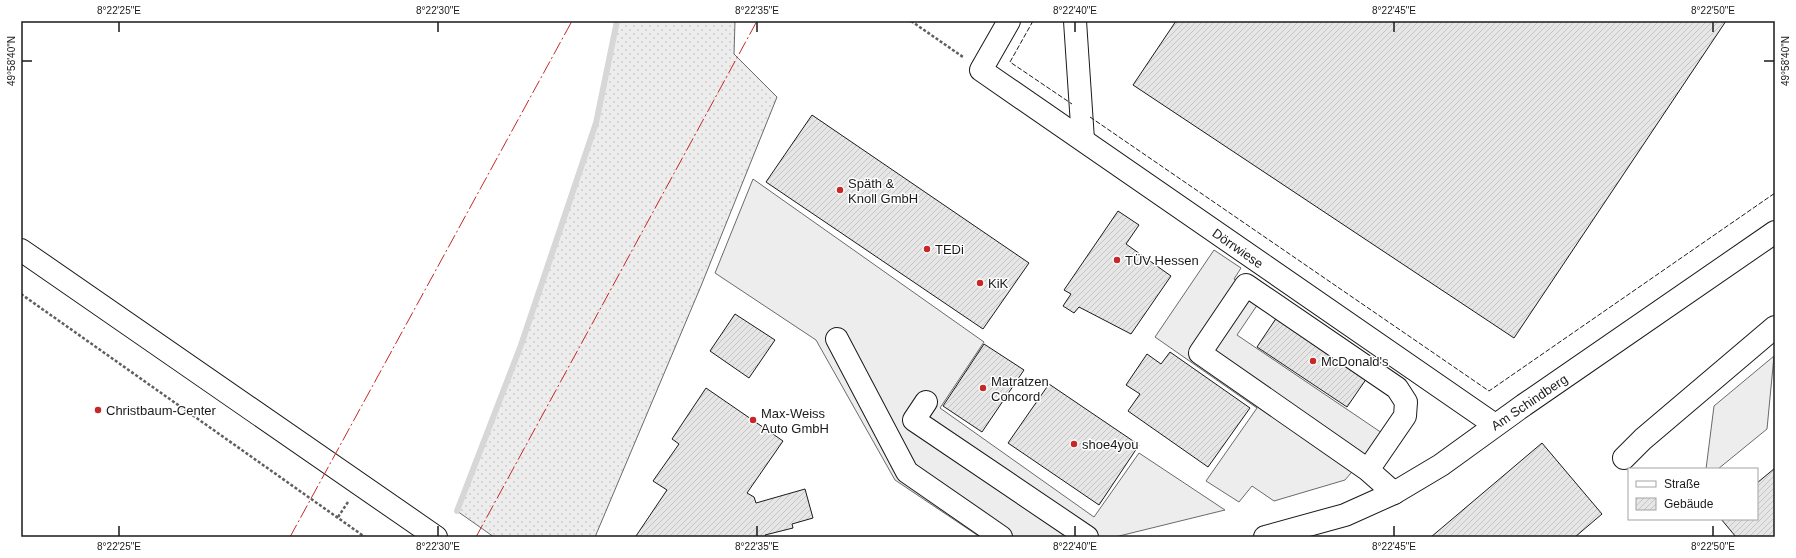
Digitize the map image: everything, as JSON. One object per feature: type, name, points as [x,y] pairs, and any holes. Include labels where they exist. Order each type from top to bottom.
[{"type":"street","points":[[981,70],[1009,21]]},
{"type":"street","points":[[1075,21],[1083,140]]},
{"type":"street","name":"Dörrwiese","points":[[981,70],[1495,425]]},
{"type":"street","name":"Am Schindberg","points":[[1265,537],[1345,515],[1394,493],[1441,466],[1495,425],[1775,232]]},
{"type":"street","points":[[21,250],[436,537]]},
{"type":"street","points":[[1368,470],[1405,416],[1406,402],[1397,388],[1246,285],[1200,353],[1368,470],[1394,493]]},
{"type":"street","points":[[1624,458],[1649,434],[1775,327]]},
{"type":"street","points":[[837,339],[907,472],[1000,537]]},
{"type":"street","points":[[926,402],[914,420],[1087,537]]},
{"type":"path","points":[[911,21],[981,70]]},
{"type":"path","points":[[21,294],[365,537]]},
{"type":"shaded area","points":[[617,21],[735,21],[734,54],[777,97],[701,286],[595,537],[494,537],[457,511],[521,345],[596,123]]},
{"type":"shaded area","points":[[753,179],[984,342],[940,408],[1094,517],[1139,453],[1225,510],[1115,537],[980,537],[895,480],[816,340],[715,273]]},
{"type":"shaded area","points":[[1214,250],[1241,268],[1234,279],[1262,298],[1237,335],[1382,433],[1368,453],[1345,480],[1274,501],[1252,486],[1239,502],[1206,481],[1257,408],[1155,337]]},
{"type":"shaded area","points":[[1774,356],[1767,429],[1719,468],[1706,468],[1714,406]]},
{"type":"building","points":[[1176,21],[1726,21],[1514,338],[1133,85]]},
{"type":"building","points":[[812,115],[1029,263],[983,329],[766,182]]},
{"type":"building","name":"TÜV Hessen","points":[[1118,211],[1139,225],[1126,244],[1171,276],[1131,334],[1079,307],[1074,313],[1063,306],[1071,294],[1064,290]]},
{"type":"building","points":[[735,314],[775,340],[749,378],[710,351]]},
{"type":"building","name":"McDonald's","points":[[1279,314],[1369,375],[1347,407],[1257,347]]},
{"type":"building","name":"Matratzen Concord","points":[[984,344],[1024,370],[982,432],[943,406]]},
{"type":"building","points":[[1170,352],[1250,408],[1208,467],[1128,411],[1140,394],[1126,385],[1147,354],[1161,364]]},
{"type":"building","name":"shoe4you","points":[[1049,384],[1139,445],[1099,505],[1008,443]]},
{"type":"building","points":[[706,388],[783,441],[747,493],[754,497],[756,503],[805,489],[813,518],[792,524],[793,528],[765,535],[766,537],[636,536],[667,490],[653,481],[679,444],[672,439]]},
{"type":"building","points":[[1542,443],[1602,514],[1575,537],[1431,537]]},
{"type":"building","points":[[1775,468],[1775,537],[1736,537],[1722,520],[1758,520],[1758,482]]},
{"type":"waterway","points":[[457,511],[521,345],[596,123],[617,21]]},
{"type":"fence","points":[[1033,21],[1010,62],[1072,104]]},
{"type":"fence","points":[[1090,117],[1489,391],[1775,193]]},
{"type":"power","points":[[290,537],[572,21]]},
{"type":"power","points":[[476,537],[757,21]]},
{"type":"place","name":"Späth & Knoll GmbH","points":[[840,190]]},
{"type":"place","name":"TEDi","points":[[927,249]]},
{"type":"place","name":"TÜV Hessen","points":[[1117,260]]},
{"type":"place","name":"KiK","points":[[980,283]]},
{"type":"place","name":"McDonald's","points":[[1313,361]]},
{"type":"place","name":"Matratzen Concord","points":[[983,388]]},
{"type":"place","name":"Christbaum-Center","points":[[98,410]]},
{"type":"place","name":"Max-Weiss Auto GmbH","points":[[753,420]]},
{"type":"place","name":"shoe4you","points":[[1074,444]]}]
